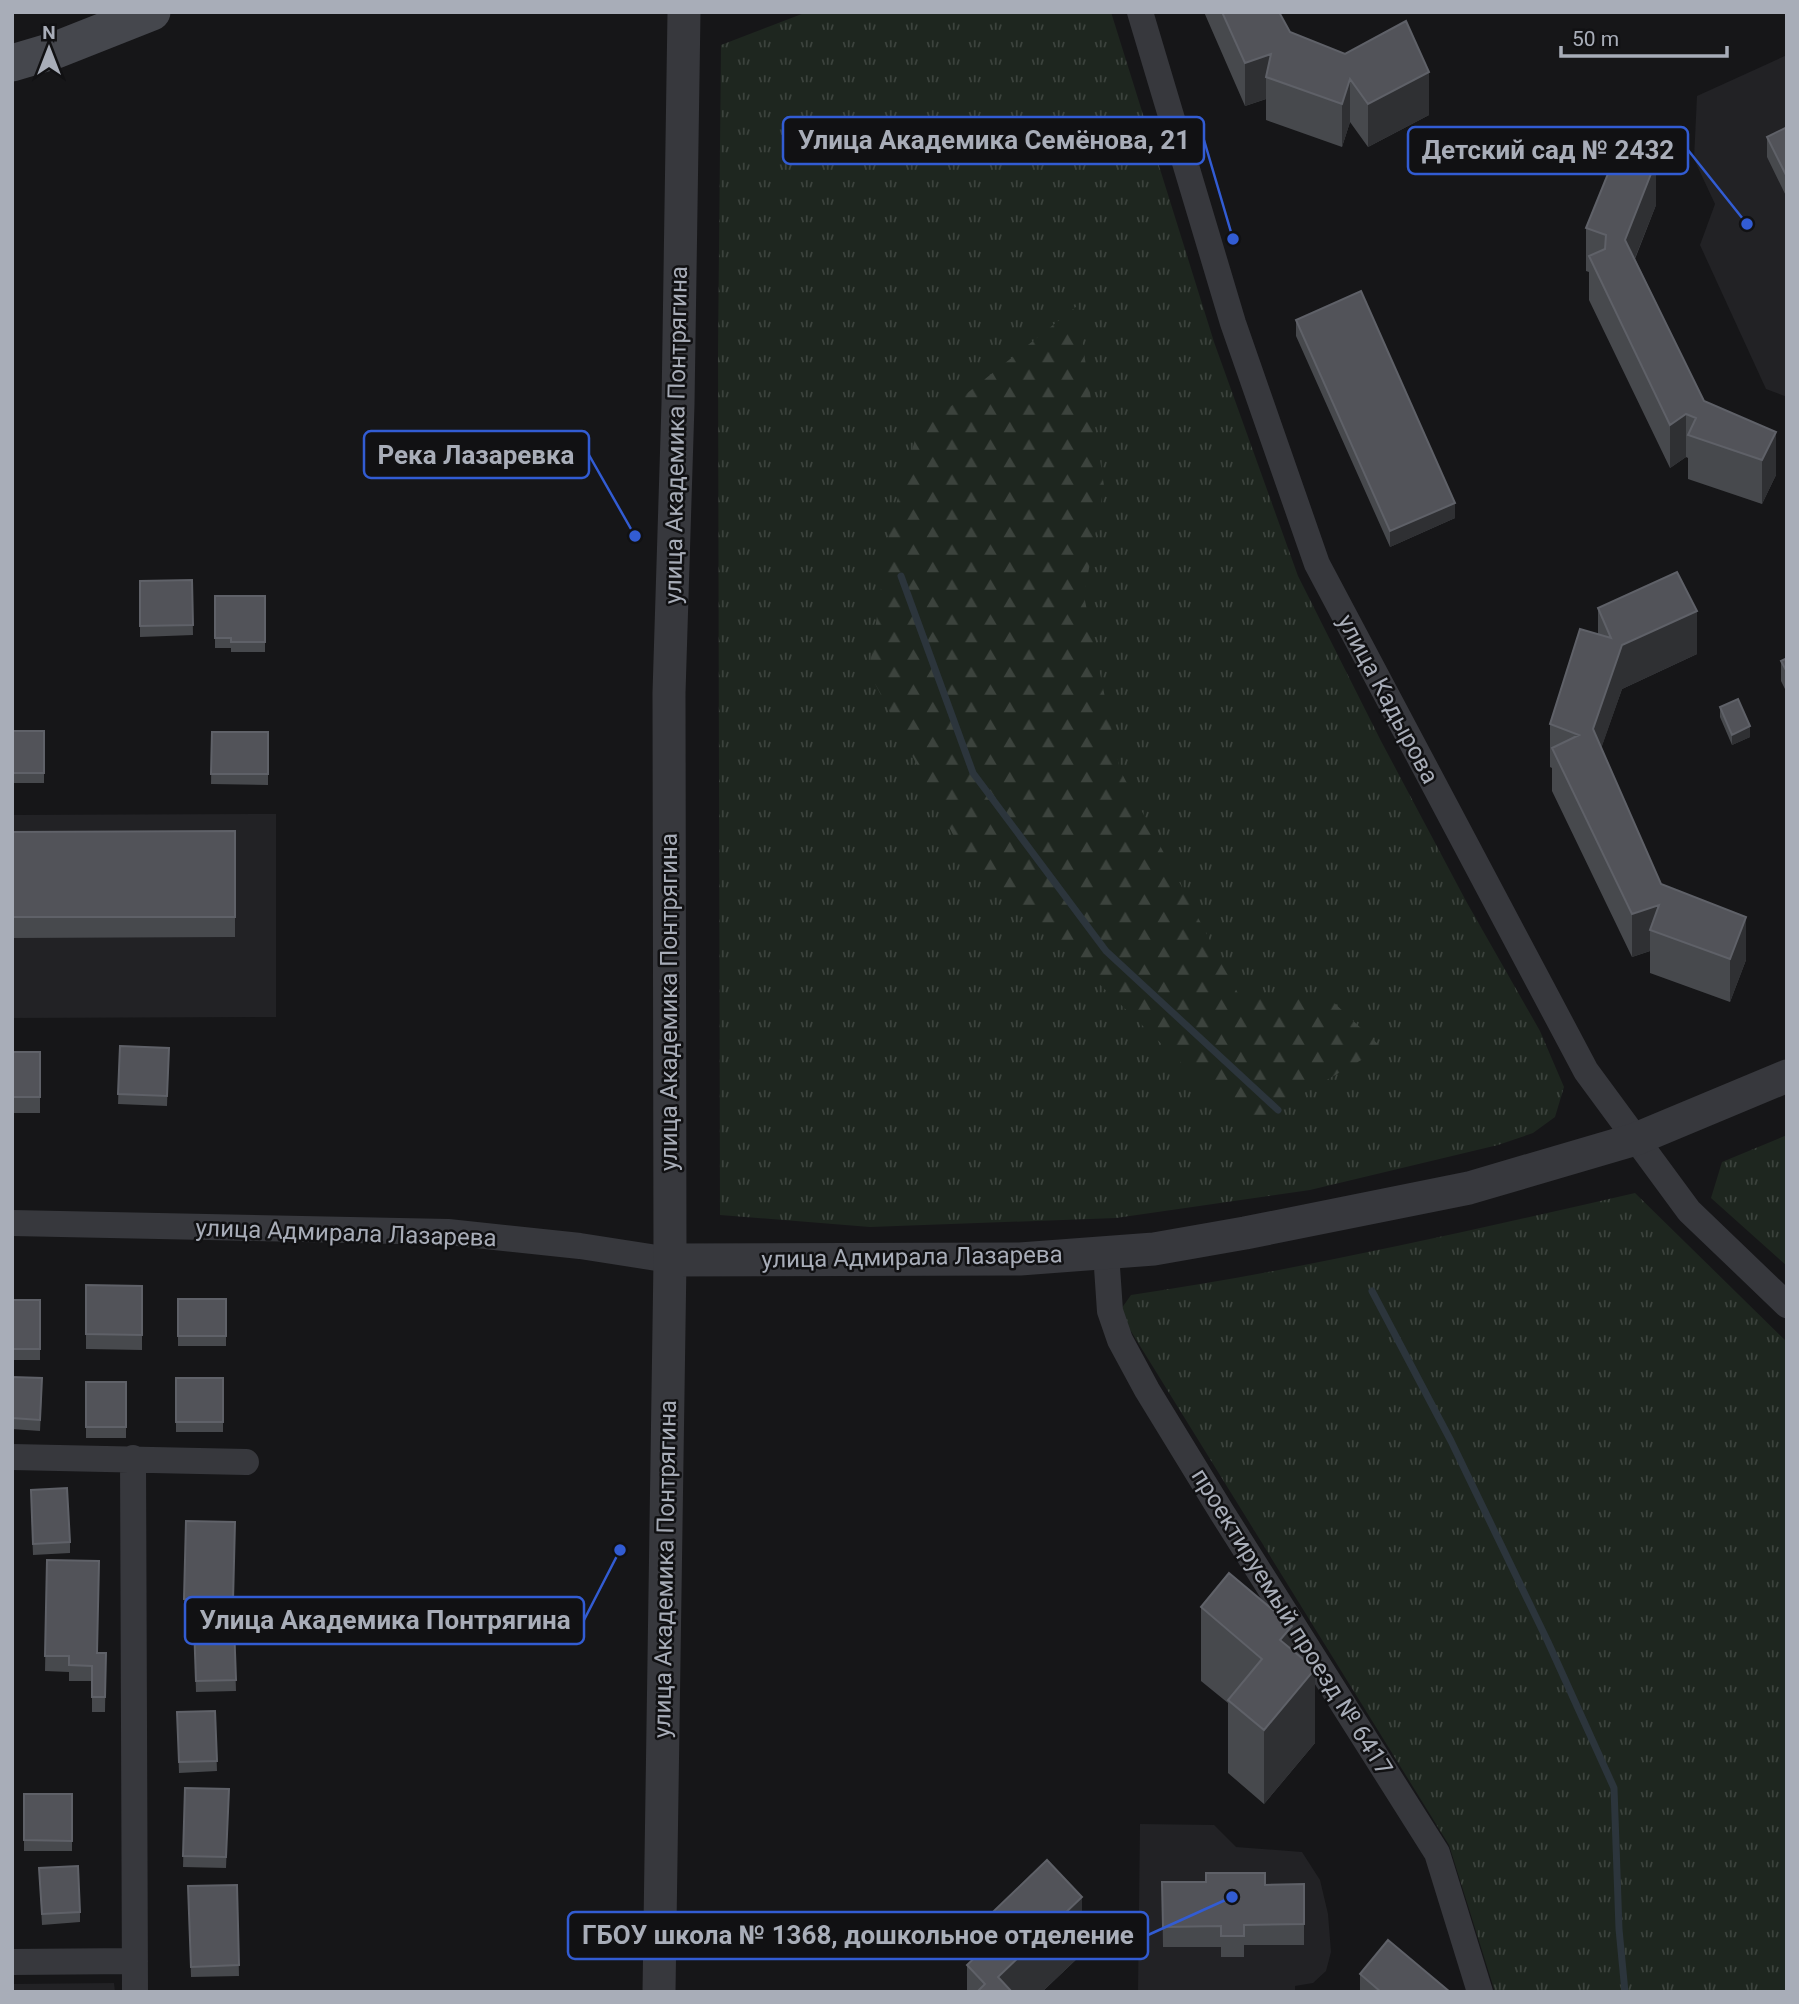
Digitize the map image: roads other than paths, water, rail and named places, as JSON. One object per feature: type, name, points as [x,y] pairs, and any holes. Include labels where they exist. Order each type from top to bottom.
[{"type":"main road","points":[[12,64],[57,50],[152,12]]},
{"type":"street","name":"улица Академика Понтрягина","points":[[659,1992],[670,1261],[669,693],[678,404],[684,12]]},
{"type":"street","name":"улица Кадырова","points":[[1140,12],[1233,323],[1317,564],[1586,1071],[1689,1211],[1787,1305]]},
{"type":"street","name":"улица Адмирала Лазарева","points":[[12,1223],[448,1233],[580,1246],[670,1261],[1020,1259],[1106,1253],[1154,1249],[1245,1233],[1459,1190],[1636,1139],[1787,1076]]},
{"type":"street","name":"проектируемый проезд № 6417","points":[[1106,1253],[1110,1311],[1120,1340],[1214,1500],[1437,1853],[1480,1992]]},
{"type":"street","points":[[12,1457],[246,1462]]},
{"type":"street","points":[[134,1458],[135,1992]]},
{"type":"street","points":[[12,1962],[135,1961]]},
{"type":"waterway","points":[[901,576],[973,773],[1106,951],[1278,1110]]},
{"type":"waterway","points":[[1372,1291],[1451,1441],[1548,1642],[1614,1788],[1619,1929],[1625,1992]]},
{"type":"place","name":"Детский сад № 2432","points":[[1747,224]]},
{"type":"place","name":"Улица Академика Семёнова, 21","points":[[1233,239]]},
{"type":"place","name":"Река Лазаревка","points":[[635,536]]},
{"type":"place","name":"Улица Академика Понтрягина","points":[[620,1550]]},
{"type":"place","name":"ГБОУ школа № 1368, дошкольное отделение","points":[[1232,1897]]}]
